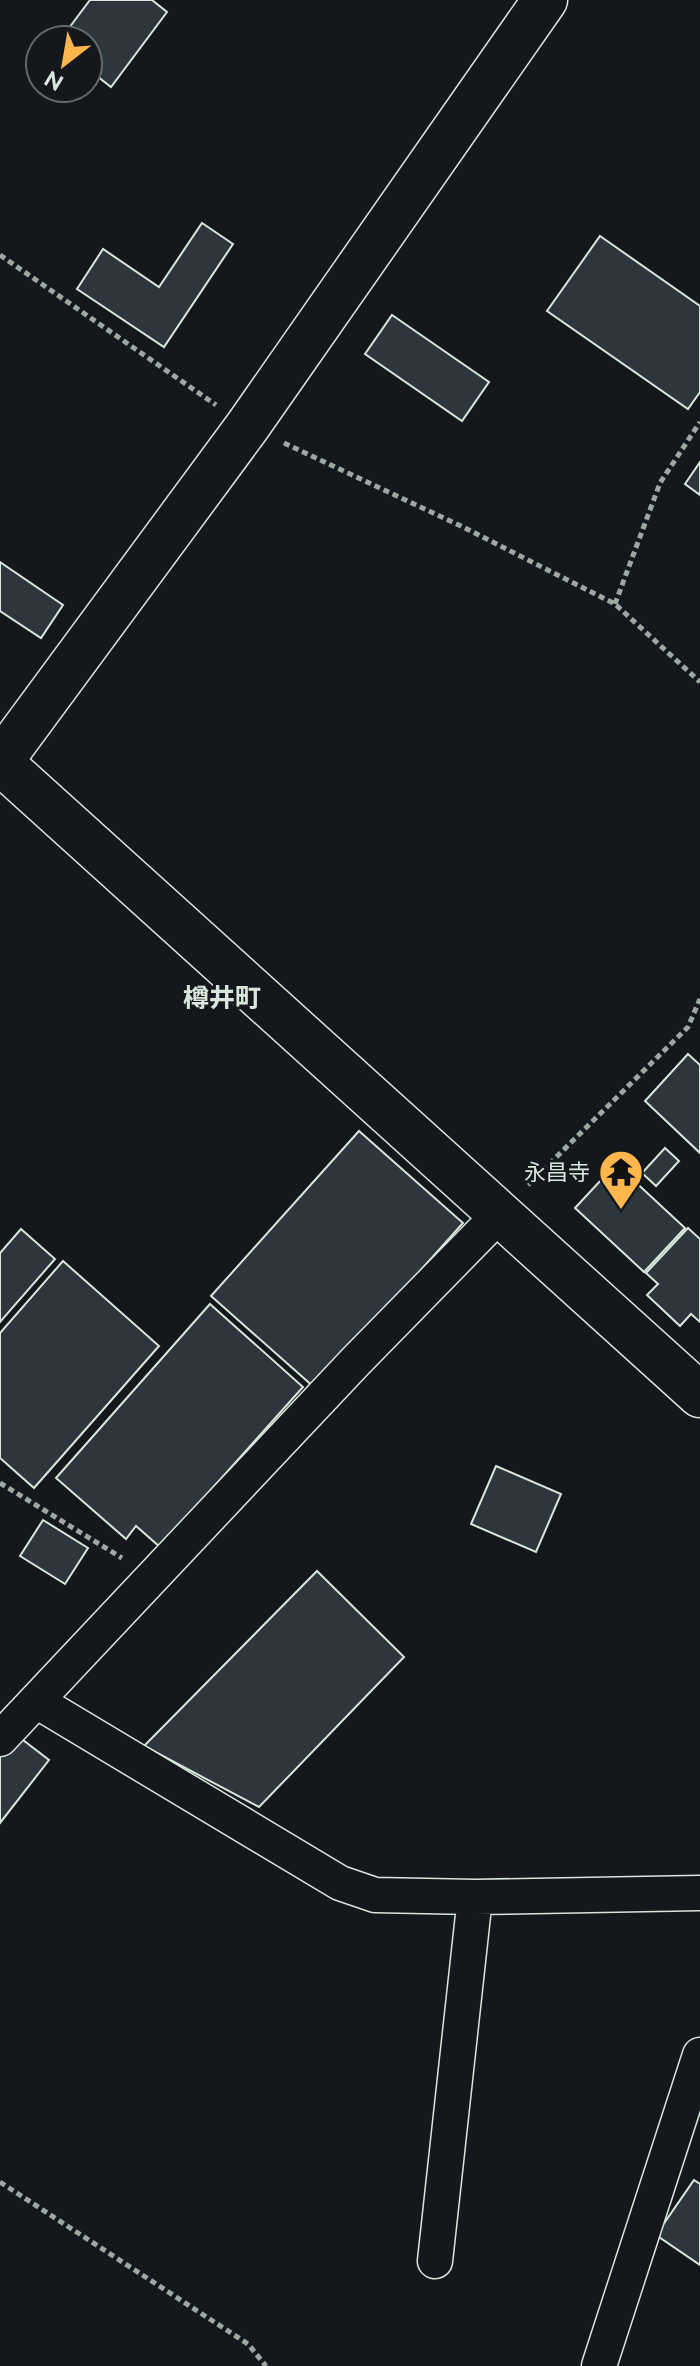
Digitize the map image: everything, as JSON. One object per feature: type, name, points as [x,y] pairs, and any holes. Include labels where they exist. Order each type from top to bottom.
[{"type":"street","points":[[545,0],[247,427],[0,762],[700,1395]]},
{"type":"street","points":[[0,1739],[356,1361],[500,1214]]},
{"type":"street","points":[[38,1702],[340,1883],[375,1895],[475,1897],[700,1893]]},
{"type":"street","points":[[435,2261],[475,1897]]},
{"type":"street","points":[[599,2366],[700,2055]]},
{"type":"path","points":[[0,255],[247,427],[461,526],[615,604],[700,682]]},
{"type":"path","points":[[615,604],[660,483],[700,422]]},
{"type":"path","points":[[500,1214],[688,1027],[700,999]]},
{"type":"path","points":[[0,1483],[154,1578]]},
{"type":"path","points":[[0,2182],[248,2344],[266,2366]]},
{"type":"building","points":[[90,0],[152,0],[167,12],[111,87],[104,82],[104,24],[72,24]]},
{"type":"building","points":[[202,223],[233,244],[164,347],[77,289],[103,249],[159,287]]},
{"type":"building","points":[[600,236],[700,306],[700,392],[688,409],[547,311]]},
{"type":"building","points":[[392,315],[489,382],[462,421],[365,354]]},
{"type":"building","points":[[700,462],[700,495],[685,484]]},
{"type":"building","points":[[0,562],[63,605],[41,638],[0,611]]},
{"type":"building","points":[[688,1054],[700,1065],[700,1153],[645,1101]]},
{"type":"building","points":[[359,1131],[463,1223],[315,1388],[211,1296]]},
{"type":"building","points":[[665,1148],[679,1161],[656,1186],[642,1173]]},
{"type":"building","points":[[616,1164],[685,1228],[644,1272],[575,1208]]},
{"type":"building","points":[[688,1228],[700,1239],[700,1322],[691,1314],[680,1326],[647,1295],[658,1284],[646,1273]]},
{"type":"building","points":[[21,1229],[55,1259],[0,1322],[0,1253]]},
{"type":"building","points":[[63,1261],[159,1346],[34,1488],[0,1458],[0,1333]]},
{"type":"building","points":[[210,1304],[303,1387],[160,1547],[136,1526],[126,1539],[56,1478]]},
{"type":"building","points":[[496,1466],[561,1494],[536,1552],[471,1524]]},
{"type":"building","points":[[43,1520],[88,1548],[65,1584],[20,1556]]},
{"type":"building","points":[[317,1571],[404,1657],[259,1807],[144,1746]]},
{"type":"building","points":[[10,1730],[49,1760],[0,1823],[0,1742]]},
{"type":"building","points":[[694,2180],[700,2184],[700,2265],[656,2235]]},
{"type":"place","name":"永昌寺","points":[[621,1211]]},
{"type":"district","name":"樽井町","points":[[222,998]]}]
